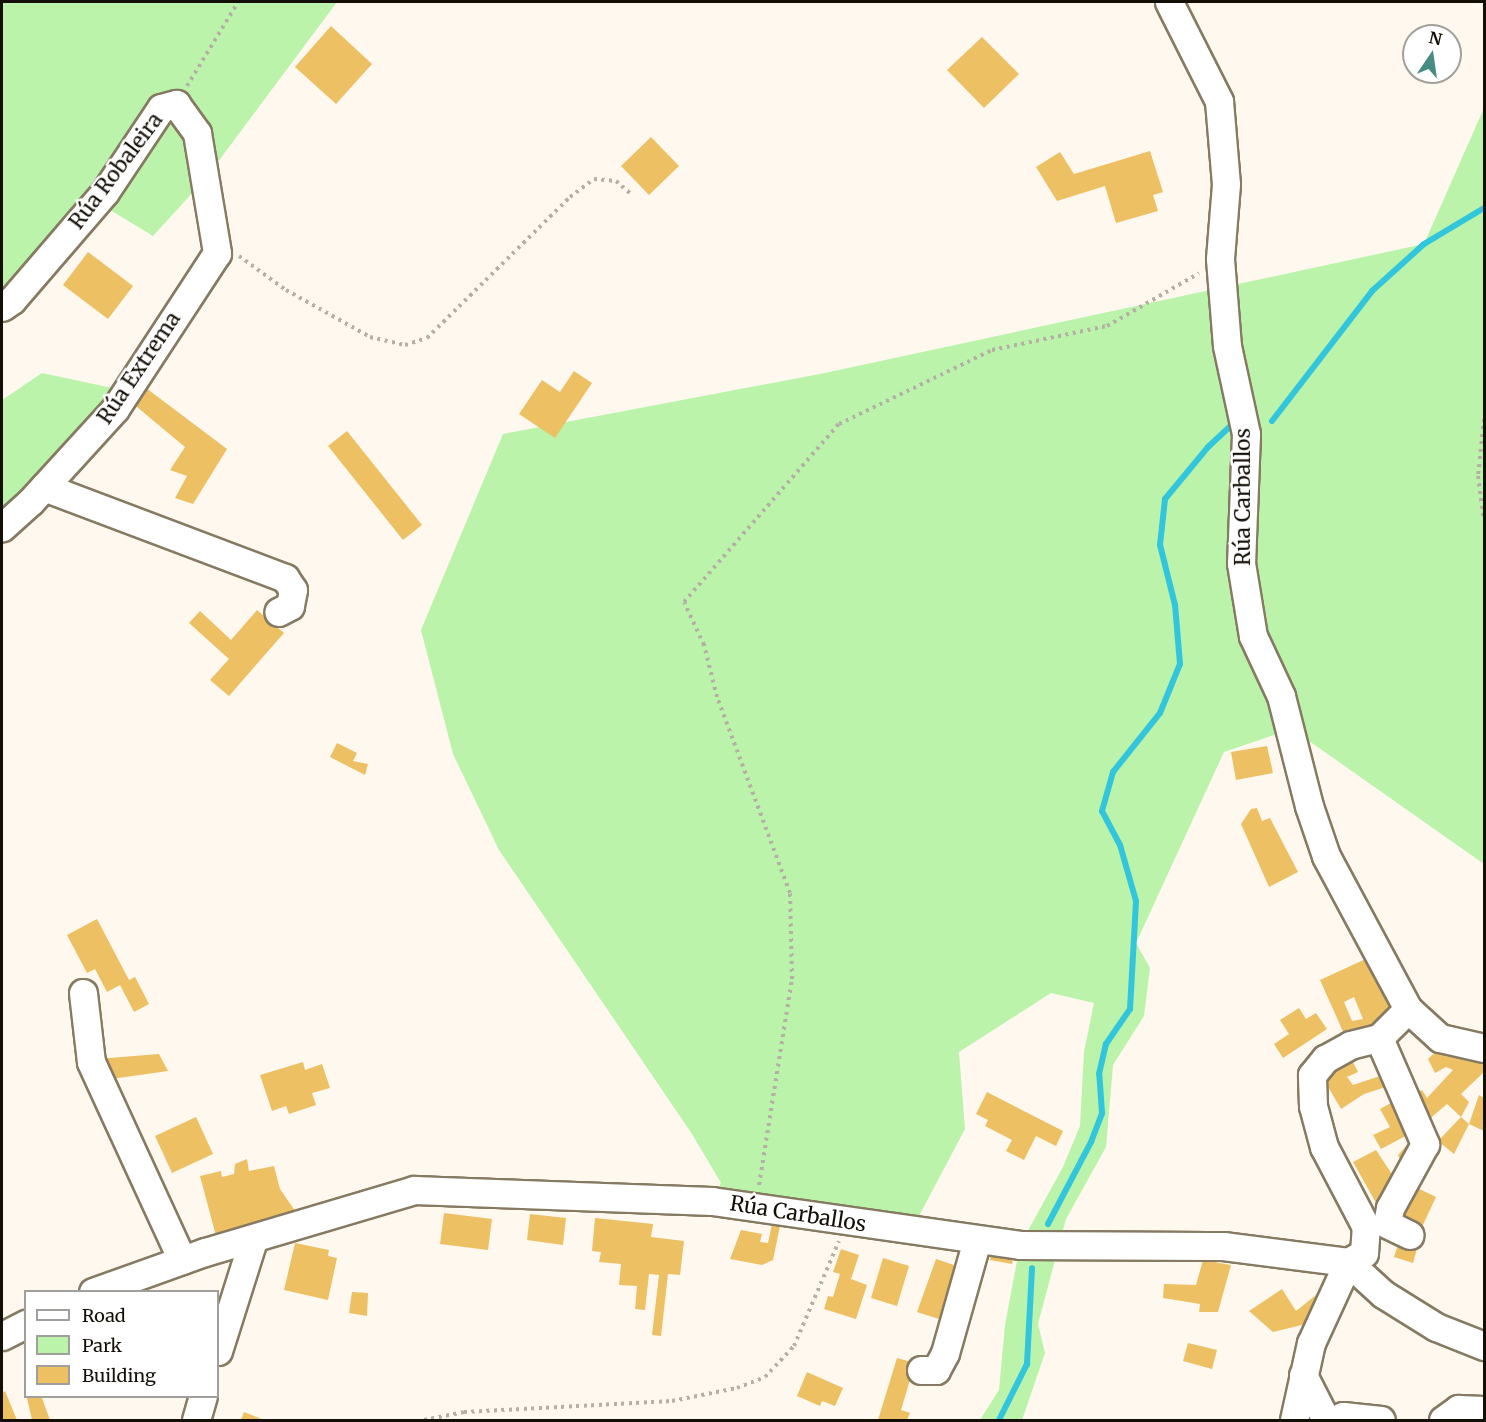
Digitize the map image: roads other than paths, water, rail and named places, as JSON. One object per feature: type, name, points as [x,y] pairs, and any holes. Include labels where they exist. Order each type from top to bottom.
[{"type":"street","name":"Rúa Carballos","points":[[1169,2],[1219,101],[1226,184],[1220,259],[1227,346],[1246,434],[1241,563],[1253,636],[1281,696],[1309,806],[1326,856],[1408,1009],[1440,1038],[1485,1048]]},
{"type":"street","name":"Rúa Robaleira","points":[[2,307],[12,300],[105,192],[161,108],[176,104],[196,133],[217,253]]},
{"type":"street","name":"Rúa Extrema","points":[[2,527],[44,487],[115,409],[217,253]]},
{"type":"street","points":[[44,487],[285,578],[293,590],[290,606],[278,612]]},
{"type":"street","points":[[83,993],[91,1062],[182,1260]]},
{"type":"street","points":[[1294,1420],[1311,1343],[1347,1262],[1364,1253],[1366,1227],[1324,1147],[1313,1106],[1312,1075],[1326,1059],[1350,1045],[1379,1038],[1408,1009]]},
{"type":"street","points":[[1379,1038],[1425,1144],[1390,1208],[1387,1224],[1410,1235]]},
{"type":"street","name":"Rúa Carballos","points":[[99,1290],[182,1260],[414,1190],[756,1205],[977,1240],[1060,1246],[1223,1246],[1347,1262]]},
{"type":"street","points":[[219,1347],[253,1240]]},
{"type":"street","points":[[921,1370],[936,1370],[945,1353],[977,1240]]},
{"type":"street","points":[[1347,1262],[1383,1294],[1427,1322],[1485,1346]]},
{"type":"street","points":[[2,1336],[24,1325]]},
{"type":"street","points":[[1303,1375],[1326,1420]]},
{"type":"street","points":[[196,1420],[202,1398]]},
{"type":"street","points":[[1443,1420],[1458,1409],[1485,1410]]},
{"type":"street","points":[[1334,1420],[1343,1416],[1381,1420]]},
{"type":"waterway","points":[[1272,421],[1372,291],[1424,244],[1484,208]]},
{"type":"waterway","points":[[1048,1224],[1091,1142],[1102,1113],[1099,1074],[1106,1044],[1130,1009],[1136,901],[1120,845],[1102,811],[1113,772],[1160,713],[1180,664],[1175,605],[1160,545],[1165,499],[1208,447],[1232,425]]},
{"type":"waterway","points":[[999,1420],[1027,1364],[1032,1268]]}]
